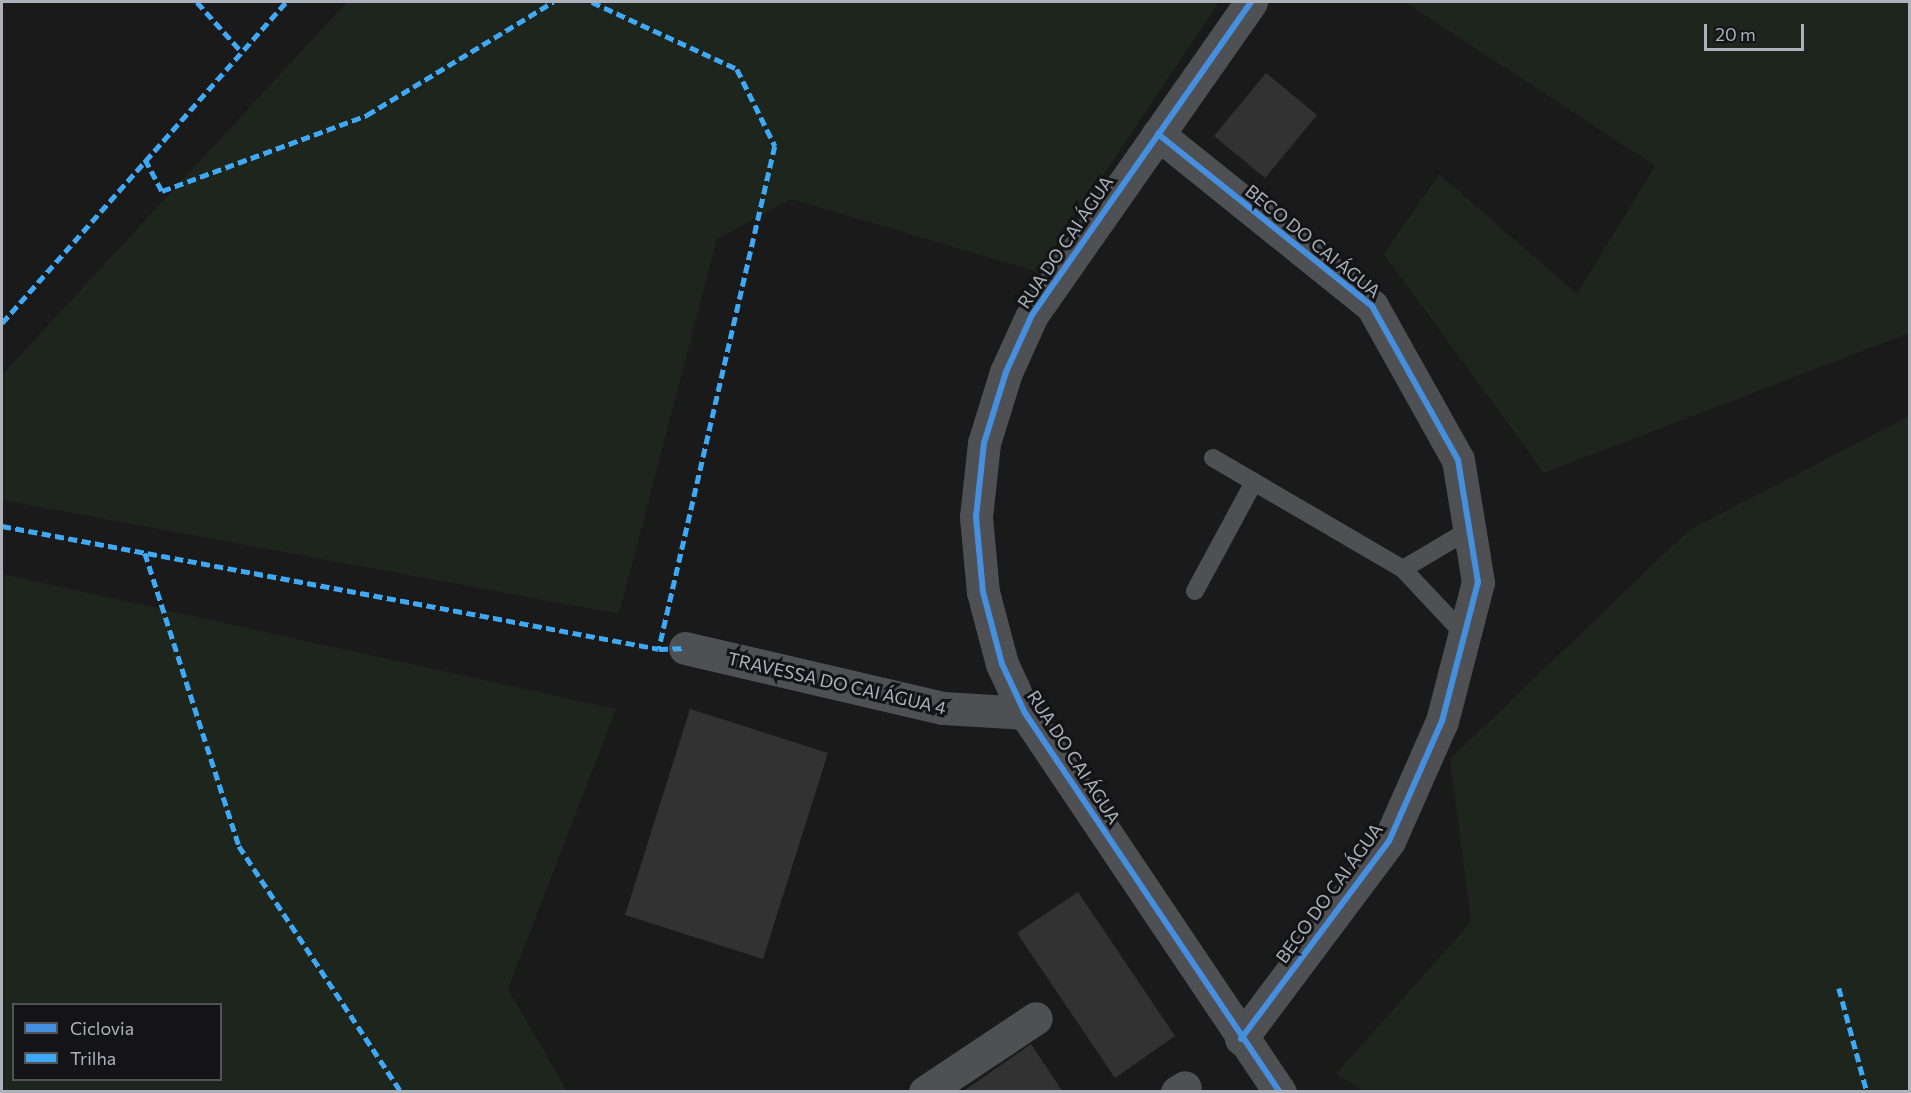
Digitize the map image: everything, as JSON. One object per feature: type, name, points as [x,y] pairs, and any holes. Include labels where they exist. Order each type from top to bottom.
[{"type":"street","name":"RUA DO CAI ÁGUA","points":[[1251,2],[1032,315],[1006,372],[984,443],[976,517],[982,592],[1002,664],[1025,712],[1241,1039],[1280,1092]]},
{"type":"street","name":"BECO DO CAI ÁGUA","points":[[1158,134],[1372,306],[1458,460],[1478,582],[1442,721],[1389,841],[1241,1039]]},
{"type":"street","name":"TRAVESSA DO CAI ÁGUA 4","points":[[685,648],[943,708],[1025,712]]},
{"type":"street","points":[[925,1092],[1036,1018]]},
{"type":"lane","points":[[1213,458],[1403,569],[1464,634]]},
{"type":"lane","points":[[1195,591],[1254,482]]},
{"type":"lane","points":[[1403,569],[1469,530]]},
{"type":"shaded area","points":[[347,2],[1219,2],[1038,272],[791,199],[717,239],[619,614],[2,500],[2,375]]},
{"type":"shaded area","points":[[1405,2],[1909,2],[1909,333],[1544,473],[1384,254],[1439,174],[1577,294],[1655,166]]},
{"type":"shaded area","points":[[1909,416],[1909,1091],[1365,1092],[1336,1074],[1471,922],[1450,759],[1689,530]]},
{"type":"shaded area","points":[[2,574],[616,709],[508,989],[567,1091],[2,1091]]},
{"type":"building","points":[[1266,73],[1317,115],[1265,178],[1214,136]]},
{"type":"building","points":[[690,709],[828,753],[763,959],[625,915]]},
{"type":"building","points":[[1078,892],[1175,1036],[1115,1078],[1017,933]]},
{"type":"building","points":[[1031,1044],[1063,1092],[962,1092]]},
{"type":"marked path","points":[[197,2],[240,50]]},
{"type":"marked path","points":[[2,323],[286,2]]},
{"type":"marked path","points":[[145,159],[162,191],[367,115],[553,2]]},
{"type":"marked path","points":[[592,2],[737,69],[775,146],[659,649]]},
{"type":"marked path","points":[[2,526],[659,649],[685,648]]},
{"type":"marked path","points":[[145,553],[239,846],[401,1092]]},
{"type":"marked path","points":[[1839,988],[1867,1092]]},
{"type":"cycle path","points":[[1251,2],[1032,315],[1006,372],[984,443],[976,517],[983,592],[1002,664],[1025,713],[1280,1092]]},
{"type":"cycle path","points":[[1158,134],[1372,306],[1458,460],[1478,582],[1442,721],[1389,841],[1241,1039]]}]
